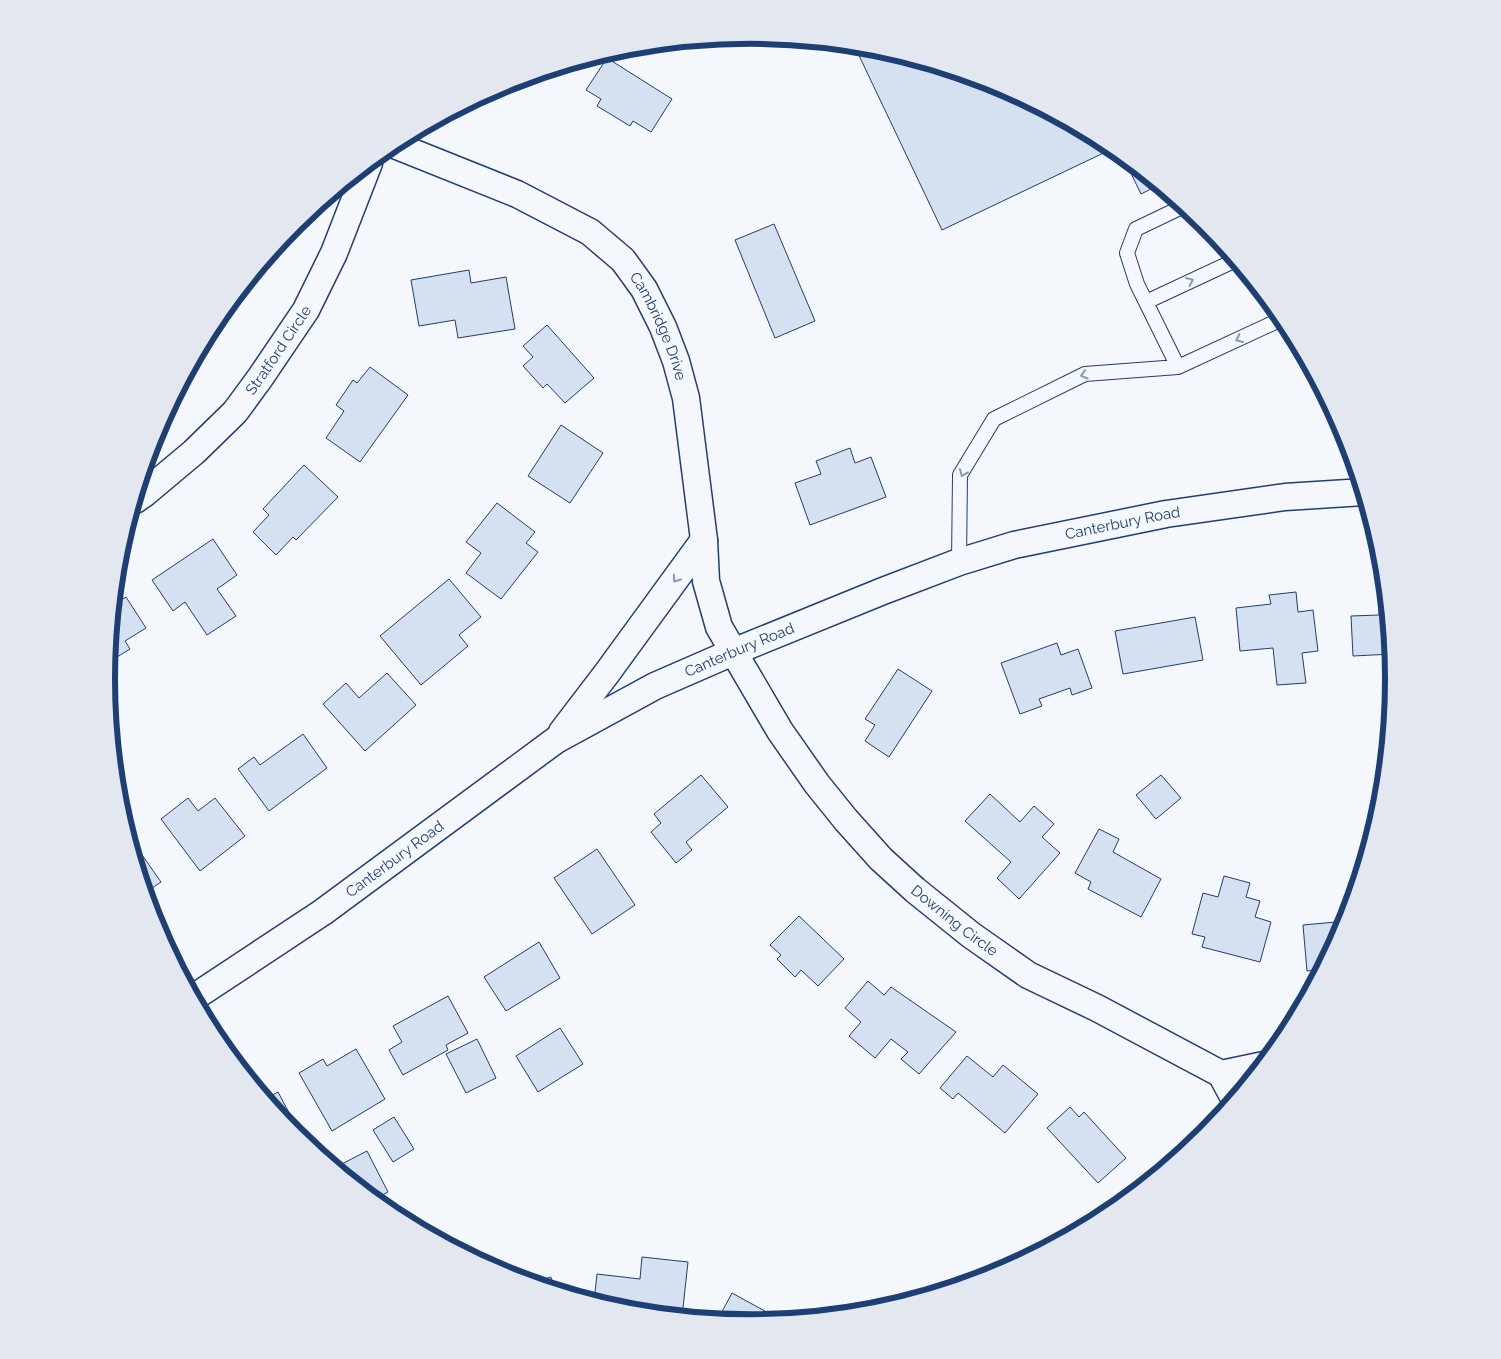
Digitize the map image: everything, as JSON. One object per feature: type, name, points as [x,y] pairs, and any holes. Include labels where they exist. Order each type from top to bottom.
[{"type":"street","name":"Cambridge Drive","points":[[402,148],[517,194],[590,232],[623,260],[644,289],[663,327],[676,361],[686,398],[704,540],[706,581],[719,627],[733,652]]},
{"type":"street","name":"Stratford Circle","points":[[142,495],[194,452],[235,412],[260,378],[306,310],[334,254],[365,174]]},
{"type":"street","name":"Canterbury Road","points":[[199,994],[323,912],[556,740],[655,686],[733,652],[959,562],[1014,545],[1166,514],[1285,497],[1358,492]]},
{"type":"street","points":[[556,740],[704,540]]},
{"type":"street","name":"Downing Circle","points":[[733,652],[780,732],[817,784],[881,859],[915,890],[971,935],[1028,975],[1097,1008],[1221,1074]]},
{"type":"street","points":[[1232,1094],[1221,1074],[1255,1067]]},
{"type":"lane","points":[[1177,209],[1136,228],[1127,253],[1137,284],[1178,367]]},
{"type":"lane","points":[[1146,302],[1230,263]]},
{"type":"lane","points":[[959,562],[960,476],[994,419],[1084,374],[1178,367],[1276,322]]},
{"type":"building","points":[[858,53],[915,65],[955,77],[994,92],[1032,109],[1105,152],[942,230]]},
{"type":"building","points":[[610,60],[672,99],[651,132],[633,121],[630,126],[597,106],[601,99],[586,90],[605,61]]},
{"type":"building","points":[[1128,168],[1153,188],[1141,194]]},
{"type":"building","points":[[774,224],[815,321],[775,338],[735,240]]},
{"type":"building","points":[[469,270],[471,283],[506,277],[515,329],[458,338],[455,320],[419,326],[411,280]]},
{"type":"building","points":[[547,325],[594,378],[565,403],[547,384],[543,388],[523,366],[533,357],[523,346]]},
{"type":"building","points":[[370,367],[408,395],[360,462],[326,438],[344,411],[336,405],[353,380],[357,383]]},
{"type":"building","points":[[561,425],[603,453],[570,503],[528,476]]},
{"type":"building","points":[[850,448],[855,463],[871,457],[886,497],[810,525],[795,483],[821,474],[816,461]]},
{"type":"building","points":[[304,465],[338,497],[296,540],[293,537],[276,555],[253,532],[269,515],[263,509]]},
{"type":"building","points":[[497,503],[535,532],[526,543],[538,552],[501,599],[466,573],[481,553],[466,542]]},
{"type":"building","points":[[213,539],[237,575],[217,589],[236,616],[207,635],[185,602],[173,611],[152,580]]},
{"type":"building","points":[[449,579],[481,617],[459,635],[468,646],[421,685],[380,636]]},
{"type":"building","points":[[1296,592],[1298,612],[1313,610],[1318,651],[1302,653],[1306,683],[1277,685],[1273,648],[1240,651],[1236,608],[1271,604],[1269,595]]},
{"type":"building","points":[[126,597],[146,628],[125,641],[130,649],[116,658],[116,638],[120,601]]},
{"type":"building","points":[[1379,600],[1381,600],[1385,654],[1353,656],[1351,616],[1379,615]]},
{"type":"building","points":[[1195,617],[1203,660],[1123,674],[1115,631]]},
{"type":"building","points":[[1057,643],[1061,655],[1078,649],[1092,688],[1072,695],[1070,688],[1039,699],[1042,706],[1020,714],[1001,663]]},
{"type":"building","points":[[898,669],[932,691],[889,757],[865,741],[875,725],[865,719]]},
{"type":"building","points":[[387,673],[416,705],[365,751],[323,704],[346,683],[359,698]]},
{"type":"building","points":[[303,734],[327,768],[269,811],[238,769],[254,757],[260,765]]},
{"type":"building","points":[[701,775],[728,807],[686,842],[692,850],[676,863],[651,832],[661,823],[654,814]]},
{"type":"building","points":[[1161,775],[1181,798],[1156,819],[1136,795]]},
{"type":"building","points":[[990,794],[1020,822],[1034,806],[1054,824],[1042,837],[1060,853],[1019,899],[997,878],[1011,862],[965,821]]},
{"type":"building","points":[[188,798],[198,811],[215,798],[245,836],[200,871],[161,819]]},
{"type":"building","points":[[1099,829],[1119,839],[1113,852],[1161,879],[1141,917],[1088,889],[1091,882],[1075,873]]},
{"type":"building","points":[[137,848],[161,882],[150,889]]},
{"type":"building","points":[[597,849],[635,905],[592,934],[554,878]]},
{"type":"building","points":[[1224,876],[1250,883],[1246,897],[1260,901],[1255,917],[1271,922],[1260,962],[1202,947],[1205,937],[1192,934],[1203,893],[1218,897]]},
{"type":"building","points":[[799,916],[844,959],[818,986],[801,970],[795,977],[777,959],[781,955],[770,945]]},
{"type":"building","points":[[1338,922],[1316,970],[1307,971],[1303,925]]},
{"type":"building","points":[[539,942],[560,978],[506,1011],[484,977]]},
{"type":"building","points":[[868,981],[884,995],[891,987],[956,1032],[919,1074],[901,1059],[908,1052],[891,1039],[875,1058],[849,1036],[861,1022],[845,1008]]},
{"type":"building","points":[[448,996],[468,1033],[446,1045],[448,1050],[403,1075],[389,1050],[402,1042],[393,1026]]},
{"type":"building","points":[[560,1028],[583,1064],[538,1092],[516,1056]]},
{"type":"building","points":[[477,1039],[496,1078],[466,1093],[446,1054]]},
{"type":"building","points":[[356,1049],[385,1099],[332,1131],[299,1073],[323,1059],[327,1066]]},
{"type":"building","points":[[967,1056],[993,1077],[1003,1065],[1038,1094],[1005,1133],[958,1093],[953,1099],[940,1088]]},
{"type":"building","points":[[278,1092],[293,1121],[273,1099],[271,1096]]},
{"type":"building","points":[[1070,1107],[1079,1117],[1084,1112],[1126,1158],[1098,1183],[1047,1128]]},
{"type":"building","points":[[394,1117],[414,1149],[393,1162],[373,1130]]},
{"type":"building","points":[[367,1151],[388,1192],[380,1196],[340,1165]]},
{"type":"building","points":[[642,1257],[688,1262],[683,1311],[626,1303],[595,1296],[597,1274],[640,1279]]},
{"type":"building","points":[[551,1277],[553,1284],[546,1282],[541,1280]]},
{"type":"building","points":[[732,1293],[771,1314],[750,1315],[721,1314]]}]
